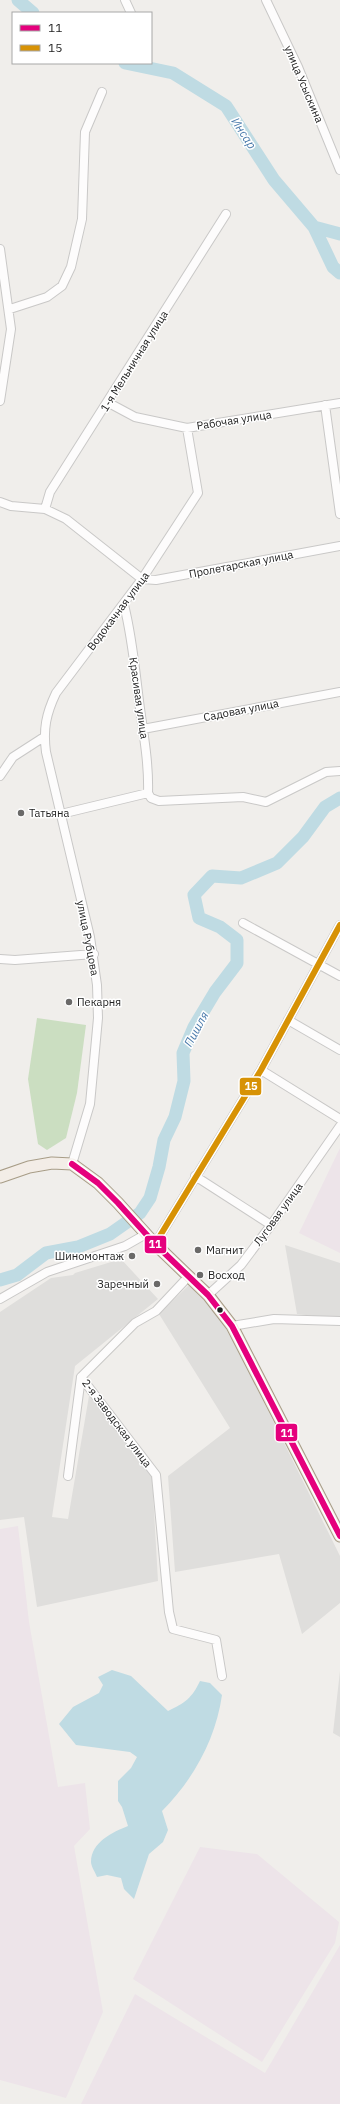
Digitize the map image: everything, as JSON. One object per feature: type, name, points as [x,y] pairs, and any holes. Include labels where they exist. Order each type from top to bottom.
[{"type":"main road","points":[[0,1177],[29,1167],[52,1162],[72,1164],[98,1183],[155,1244],[208,1295],[232,1326],[340,1536]]},
{"type":"street","points":[[125,0],[131,12]]},
{"type":"street","name":"улица Усыскина","points":[[266,0],[298,67],[340,170]]},
{"type":"street","points":[[10,309],[47,297],[62,286],[71,267],[82,219],[85,132],[102,92]]},
{"type":"street","name":"1-я Мельничная улица","points":[[45,509],[50,492],[226,214]]},
{"type":"street","points":[[0,249],[10,309],[11,329],[0,401]]},
{"type":"street","name":"Рабочая улица","points":[[107,402],[135,417],[187,428],[340,403]]},
{"type":"street","points":[[325,405],[340,514]]},
{"type":"street","name":"Водокачная улица","points":[[44,737],[47,713],[56,693],[124,605],[198,493],[187,428]]},
{"type":"street","points":[[0,502],[11,506],[45,509],[66,520],[142,579]]},
{"type":"street","name":"Пролетарская улица","points":[[142,579],[156,580],[340,546]]},
{"type":"street","name":"Красивая улица","points":[[124,605],[129,625],[143,729],[148,777],[148,793]]},
{"type":"street","name":"Садовая улица","points":[[143,729],[340,692]]},
{"type":"street","points":[[0,776],[13,757],[44,737]]},
{"type":"street","name":"улица Рубцова","points":[[44,737],[60,814],[94,954],[98,1018],[90,1104],[72,1164]]},
{"type":"street","points":[[60,814],[148,793],[151,798],[159,801],[243,797],[266,802],[326,772],[340,771]]},
{"type":"street","points":[[244,923],[340,976]]},
{"type":"street","points":[[155,1244],[195,1176],[261,1070],[340,925]]},
{"type":"street","points":[[0,959],[15,960],[94,954]]},
{"type":"street","points":[[288,1020],[340,1050]]},
{"type":"street","points":[[261,1070],[340,1119]]},
{"type":"street","name":"Луговая улица","points":[[208,1295],[241,1265],[271,1225],[340,1126]]},
{"type":"street","points":[[195,1176],[271,1225]]},
{"type":"street","points":[[0,1299],[47,1272],[125,1246],[143,1230]]},
{"type":"street","name":"2-я Заводская улица","points":[[188,1277],[156,1311],[135,1323],[81,1377],[156,1475],[169,1612],[173,1629],[216,1640],[222,1676]]},
{"type":"street","points":[[232,1326],[274,1318],[340,1321]]},
{"type":"street","points":[[68,1476],[81,1377]]},
{"type":"shaded area","points":[[340,1148],[340,1253],[299,1233]]},
{"type":"shaded area","points":[[285,1245],[340,1263],[340,1319],[297,1314]]},
{"type":"shaded area","points":[[121,1259],[158,1299],[75,1366],[52,1517],[68,1519],[89,1396],[152,1476],[158,1581],[37,1607],[24,1517],[0,1520],[0,1312],[51,1278],[73,1275],[75,1273]]},
{"type":"shaded area","points":[[189,1285],[219,1316],[242,1358],[340,1556],[340,1603],[302,1634],[279,1554],[175,1572],[168,1476],[230,1428],[159,1314]]},
{"type":"shaded area","points":[[18,1526],[29,1622],[58,1787],[85,1783],[90,1829],[74,1846],[103,2012],[66,2098],[0,2080],[0,1529]]},
{"type":"shaded area","points":[[340,1671],[340,1737],[333,1733]]},
{"type":"shaded area","points":[[200,1847],[257,1854],[339,1922],[335,1943],[262,2062],[133,1979]]},
{"type":"shaded area","points":[[340,1945],[340,2104],[81,2104],[135,1994],[265,2073]]},
{"type":"green space","points":[[37,1018],[86,1025],[77,1093],[66,1138],[47,1150],[38,1144],[28,1079]]},
{"type":"water","points":[[112,1670],[131,1676],[168,1711],[191,1696],[200,1681],[210,1683],[222,1695],[215,1727],[202,1757],[174,1799],[162,1811],[168,1830],[163,1842],[149,1854],[134,1899],[124,1889],[121,1878],[107,1875],[97,1877],[91,1862],[92,1855],[99,1843],[116,1831],[128,1826],[122,1807],[118,1801],[118,1781],[131,1768],[137,1757],[130,1752],[76,1745],[59,1724],[73,1707],[99,1693],[103,1685],[98,1677]]},
{"type":"waterway","name":"Инсар","points":[[18,0],[32,12]]},
{"type":"waterway","name":"Инсар","points":[[130,64],[173,73],[226,106],[274,180],[314,227],[340,234]]},
{"type":"waterway","name":"Пишля","points":[[314,227],[333,267],[340,273]]},
{"type":"waterway","name":"Пишля","points":[[0,1280],[17,1275],[46,1253],[78,1247],[110,1234],[140,1213],[150,1198],[159,1167],[164,1140],[175,1117],[184,1081],[183,1053],[194,1027],[215,992],[237,963],[237,940],[220,927],[199,918],[194,895],[212,876],[241,878],[277,863],[303,837],[325,807],[340,798]]},
{"type":"transit line","name":"15","points":[[155,1244],[261,1070],[340,925]]},
{"type":"transit line","name":"11","points":[[72,1164],[98,1183],[118,1203],[155,1244],[208,1295],[232,1326],[340,1536]]},
{"type":"place","name":"Татьяна","points":[[21,813]]},
{"type":"place","name":"Пекарня","points":[[69,1002]]},
{"type":"place","name":"Магнит","points":[[198,1250]]},
{"type":"place","name":"Шиномонтаж","points":[[132,1256]]},
{"type":"place","name":"Восход","points":[[200,1275]]},
{"type":"place","name":"Заречный","points":[[157,1284]]}]
